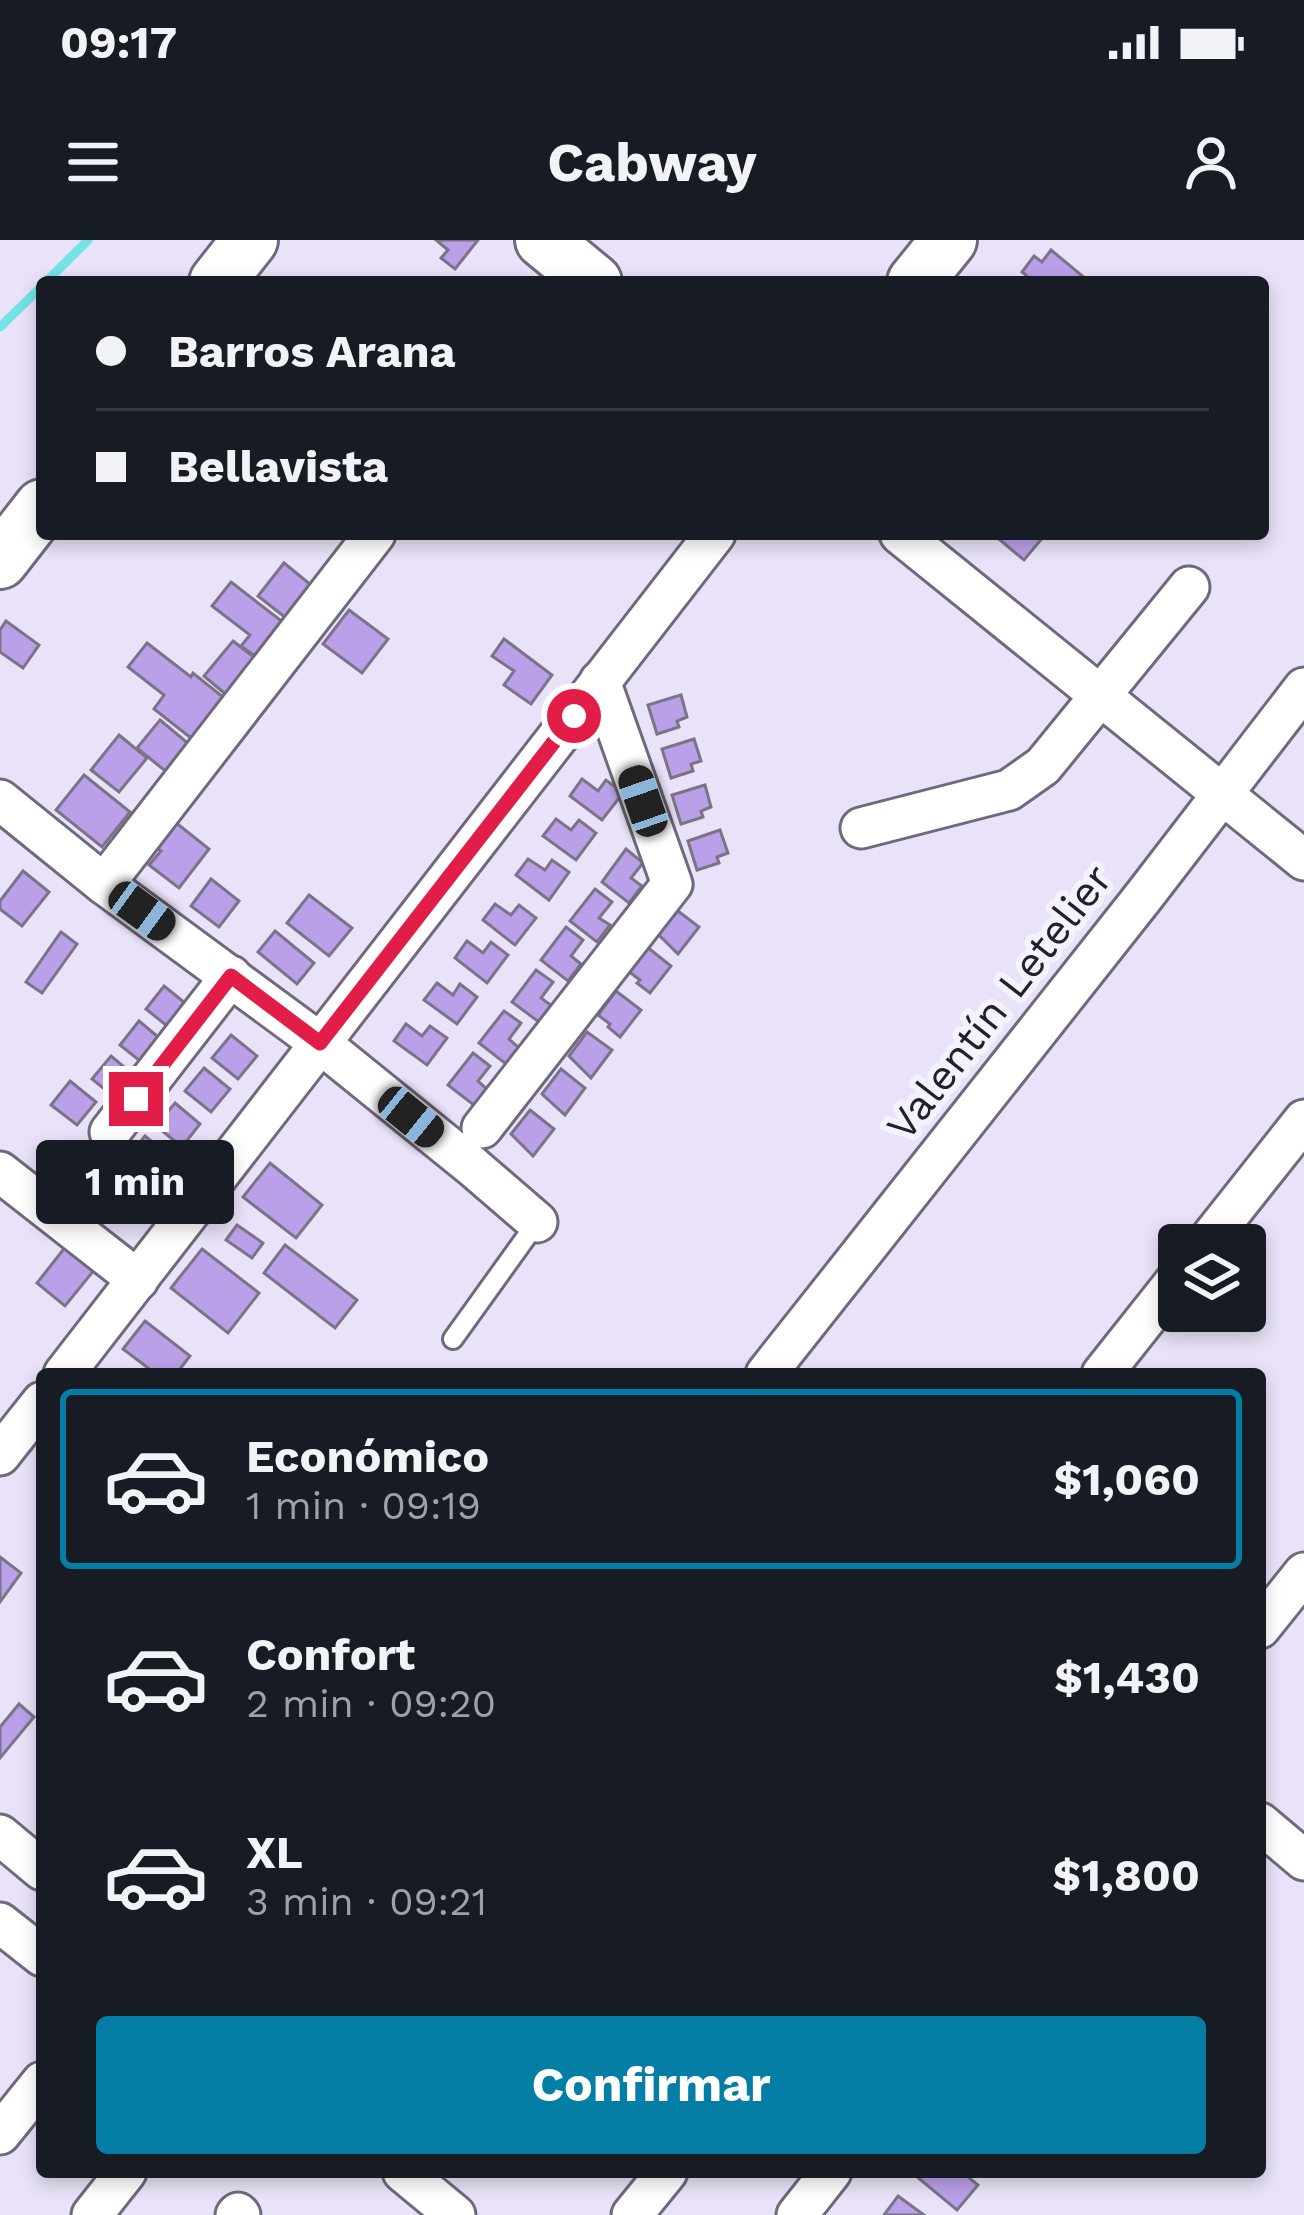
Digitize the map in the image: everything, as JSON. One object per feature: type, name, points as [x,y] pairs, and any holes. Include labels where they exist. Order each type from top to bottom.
[{"type":"main road","points":[[222,276],[250,240]]},
{"type":"main road","points":[[920,276],[949,240]]},
{"type":"main road","points":[[0,561],[36,515]]},
{"type":"street","points":[[104,884],[370,540]]},
{"type":"street","points":[[69,1368],[710,540]]},
{"type":"street","points":[[914,540],[1304,860]]},
{"type":"street","points":[[861,828],[1010,790],[1043,766],[1189,587]]},
{"type":"street","points":[[482,1128],[672,884],[600,682]]},
{"type":"street","name":"Valentín Letelier","points":[[771,1368],[1304,688]]},
{"type":"street","points":[[0,800],[104,884],[320,1043],[537,1222]]},
{"type":"street","points":[[110,1132],[231,976]]},
{"type":"street","points":[[1222,1224],[1304,1120]]},
{"type":"street","points":[[0,1172],[138,1280]]},
{"type":"street","points":[[1107,1368],[1158,1303]]},
{"type":"street","points":[[0,1455],[36,1410]]},
{"type":"street","points":[[1266,1828],[1304,1859]]},
{"type":"street","points":[[0,1835],[36,1865]]},
{"type":"street","points":[[0,1923],[36,1951]]},
{"type":"street","points":[[0,2134],[36,2089]]},
{"type":"street","points":[[92,2215],[121,2178]]},
{"type":"street","points":[[410,2178],[454,2215]]},
{"type":"street","points":[[632,2215],[662,2178]]},
{"type":"street","points":[[797,2215],[826,2178]]},
{"type":"lane","points":[[454,1339],[537,1222]]},
{"type":"building","points":[[436,240],[478,240],[455,269],[441,258],[448,250]]},
{"type":"building","points":[[1051,250],[1082,276],[1027,276],[1022,272],[1034,256],[1042,262]]},
{"type":"building","points":[[1000,540],[1041,540],[1024,560]]},
{"type":"building","points":[[284,563],[322,594],[296,626],[258,596]]},
{"type":"building","points":[[231,582],[293,630],[266,664],[241,646],[250,635],[212,606]]},
{"type":"building","points":[[349,610],[388,639],[362,673],[323,644]]},
{"type":"building","points":[[6,621],[39,645],[23,668],[0,652],[0,630]]},
{"type":"building","points":[[504,639],[552,675],[531,704],[504,685],[514,671],[492,656]]},
{"type":"building","points":[[233,641],[265,666],[236,703],[204,676]]},
{"type":"building","points":[[147,643],[233,705],[201,746],[154,709],[164,695],[128,667]]},
{"type":"building","points":[[681,695],[687,717],[677,721],[679,727],[657,734],[648,705]]},
{"type":"building","points":[[160,720],[196,750],[174,778],[137,748]]},
{"type":"building","points":[[119,735],[147,758],[119,792],[91,770]]},
{"type":"building","points":[[694,739],[701,761],[691,764],[693,771],[671,778],[662,749]]},
{"type":"building","points":[[84,775],[130,812],[102,847],[56,810]]},
{"type":"building","points":[[582,779],[598,791],[606,780],[623,793],[602,820],[570,796]]},
{"type":"building","points":[[705,785],[711,807],[701,811],[703,817],[681,824],[672,795]]},
{"type":"building","points":[[170,818],[209,849],[179,888],[149,865],[161,851],[151,843]]},
{"type":"building","points":[[556,819],[571,830],[579,820],[596,833],[576,860],[543,836]]},
{"type":"building","points":[[720,830],[728,853],[717,857],[719,863],[697,870],[688,841]]},
{"type":"building","points":[[626,849],[643,863],[631,878],[642,886],[629,903],[602,882]]},
{"type":"building","points":[[528,859],[545,870],[552,860],[569,872],[549,900],[516,875]]},
{"type":"building","points":[[23,871],[49,892],[22,926],[0,909],[0,901]]},
{"type":"building","points":[[211,879],[239,901],[219,927],[191,906]]},
{"type":"building","points":[[595,889],[612,902],[599,918],[610,925],[597,942],[570,921]]},
{"type":"building","points":[[309,895],[352,928],[329,956],[287,923]]},
{"type":"building","points":[[495,904],[511,915],[519,905],[536,918],[515,945],[483,920]]},
{"type":"building","points":[[674,908],[699,927],[678,954],[656,932]]},
{"type":"building","points":[[566,927],[583,940],[571,956],[581,964],[568,981],[541,960]]},
{"type":"building","points":[[275,931],[314,963],[297,984],[258,952]]},
{"type":"building","points":[[61,932],[77,944],[42,993],[26,982]]},
{"type":"building","points":[[467,941],[483,953],[491,942],[508,955],[487,983],[455,958]]},
{"type":"building","points":[[647,947],[671,966],[650,993],[628,971]]},
{"type":"building","points":[[536,970],[553,982],[541,998],[552,1006],[539,1022],[512,1002]]},
{"type":"building","points":[[437,983],[453,995],[460,984],[477,997],[457,1024],[424,1000]]},
{"type":"building","points":[[164,986],[190,1007],[172,1030],[146,1009]]},
{"type":"building","points":[[616,991],[641,1010],[620,1037],[598,1015]]},
{"type":"building","points":[[504,1011],[521,1023],[509,1039],[519,1048],[506,1064],[479,1043]]},
{"type":"building","points":[[139,1021],[164,1042],[145,1065],[120,1045]]},
{"type":"building","points":[[406,1024],[422,1036],[430,1026],[447,1038],[427,1065],[394,1041]]},
{"type":"building","points":[[587,1032],[612,1050],[591,1078],[569,1056]]},
{"type":"building","points":[[231,1035],[257,1056],[238,1079],[212,1058]]},
{"type":"building","points":[[473,1053],[490,1066],[478,1081],[488,1090],[475,1106],[448,1085]]},
{"type":"building","points":[[111,1056],[136,1077],[118,1100],[92,1079]]},
{"type":"building","points":[[204,1068],[230,1089],[211,1112],[185,1091]]},
{"type":"building","points":[[561,1069],[585,1088],[565,1115],[542,1094]]},
{"type":"building","points":[[70,1081],[96,1102],[77,1125],[51,1105]]},
{"type":"building","points":[[175,1103],[200,1124],[182,1147],[156,1126]]},
{"type":"building","points":[[530,1110],[554,1129],[533,1156],[511,1134]]},
{"type":"building","points":[[145,1136],[170,1157],[152,1180],[126,1160]]},
{"type":"building","points":[[270,1163],[322,1205],[296,1238],[243,1197]]},
{"type":"building","points":[[237,1225],[263,1243],[252,1258],[226,1240]]},
{"type":"building","points":[[67,1245],[95,1269],[65,1306],[37,1283]]},
{"type":"building","points":[[285,1245],[357,1300],[335,1328],[264,1273]]},
{"type":"building","points":[[202,1249],[259,1293],[228,1333],[171,1288]]},
{"type":"building","points":[[145,1321],[190,1356],[181,1368],[148,1368],[123,1349]]},
{"type":"building","points":[[0,1557],[21,1573],[0,1602]]},
{"type":"building","points":[[19,1704],[34,1717],[0,1758],[0,1727]]},
{"type":"building","points":[[918,2178],[969,2178],[978,2185],[957,2210]]},
{"type":"building","points":[[898,2196],[924,2215],[884,2215]]},
{"type":"waterway","points":[[52,276],[88,240]]},
{"type":"waterway","points":[[0,327],[36,292]]},
{"type":"route","points":[[136,1099],[231,976],[320,1043],[574,716]]}]
